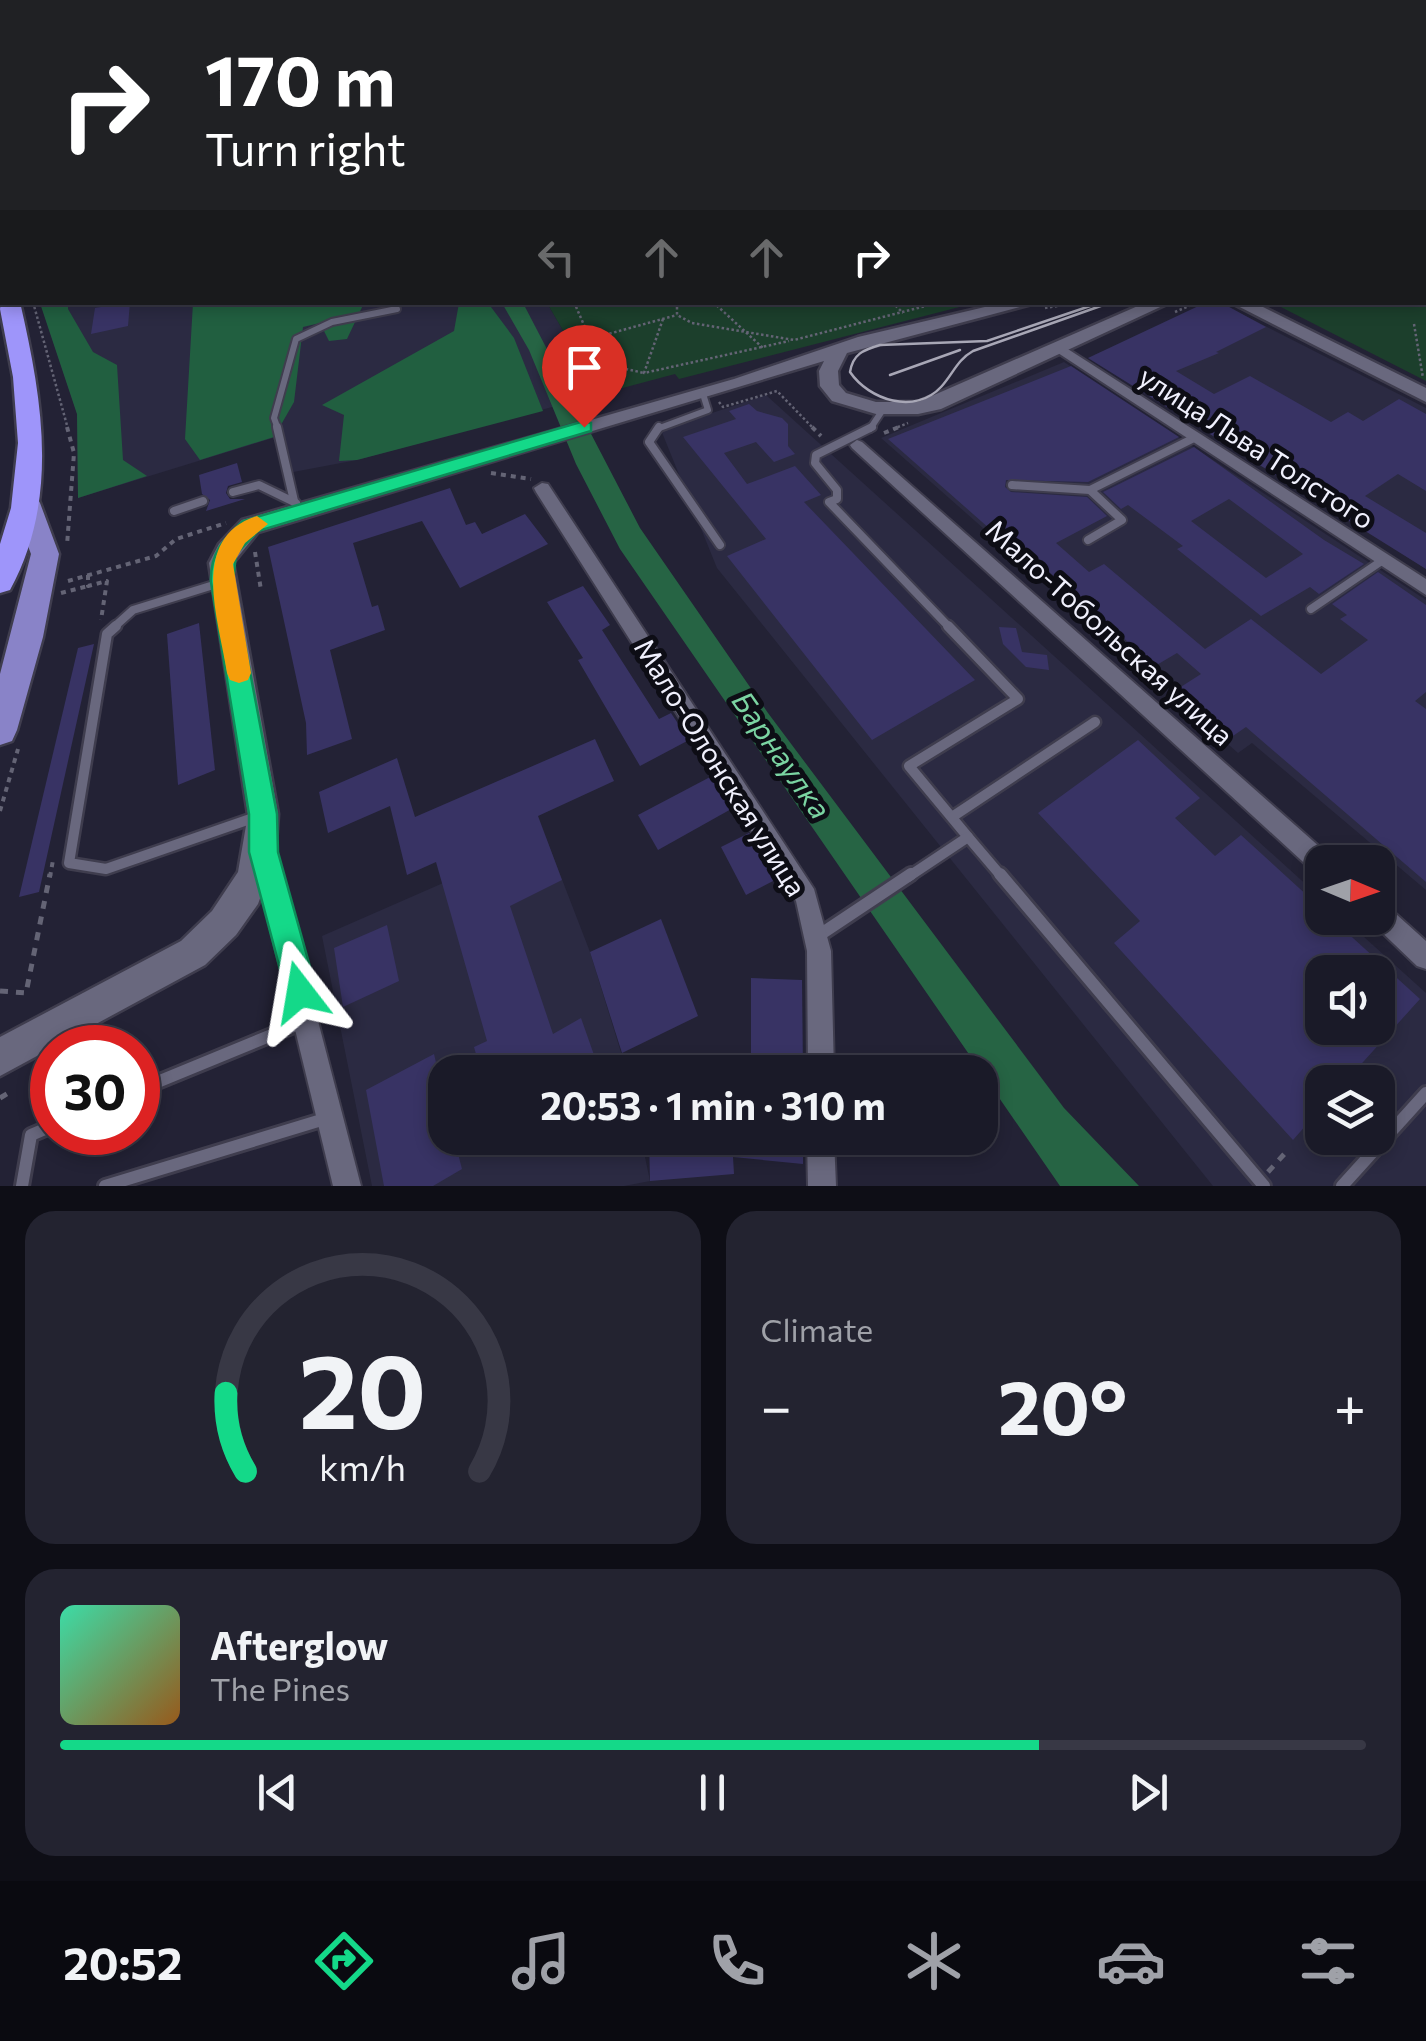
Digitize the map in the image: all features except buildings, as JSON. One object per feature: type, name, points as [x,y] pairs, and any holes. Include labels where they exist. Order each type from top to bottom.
[{"type":"highway","points":[[0,582],[26,503],[33,425],[30,390],[11,305]]},
{"type":"main road","points":[[0,730],[27,637],[44,554],[26,503]]},
{"type":"street","points":[[348,1186],[263,852],[263,814],[222,582],[222,564],[237,537],[250,526],[298,505],[703,394],[839,351],[1019,305]]},
{"type":"street","points":[[740,383],[797,381],[832,389],[860,406],[882,412],[909,412],[934,405],[1156,305]]},
{"type":"street","points":[[1245,305],[1425,388]]},
{"type":"street","name":"улица Льва Толстого","points":[[1060,348],[1426,588]]},
{"type":"street","points":[[832,389],[827,377],[829,364],[839,351]]},
{"type":"street","name":"Мало-Тобольская улица","points":[[856,445],[1305,849]]},
{"type":"street","name":"Мало-Олонская улица","points":[[542,488],[806,897],[817,936],[820,1055]]},
{"type":"street","points":[[0,1057],[193,953],[220,929],[242,901],[263,852]]},
{"type":"street","points":[[1395,929],[1426,957]]},
{"type":"street","points":[[816,1185],[819,1155]]},
{"type":"lane","points":[[298,505],[285,476],[282,433],[274,418],[296,339],[346,316],[398,309]]},
{"type":"lane","points":[[703,394],[708,410],[659,426],[649,442],[720,545]]},
{"type":"lane","points":[[882,412],[871,429],[816,456],[815,463],[837,490],[837,499],[829,502],[1018,699],[908,766],[1264,1186]]},
{"type":"lane","points":[[1090,490],[1196,437]]},
{"type":"lane","points":[[1012,485],[1057,484],[1090,490],[1122,520],[1088,540]]},
{"type":"lane","points":[[232,492],[259,485],[298,505]]},
{"type":"lane","points":[[174,512],[203,501]]},
{"type":"lane","points":[[1312,609],[1383,560]]},
{"type":"lane","points":[[222,582],[133,610],[107,634],[69,863],[106,869],[263,814]]},
{"type":"lane","points":[[952,817],[1095,722]]},
{"type":"lane","points":[[817,936],[968,837]]},
{"type":"lane","points":[[160,1081],[308,1020]]},
{"type":"lane","points":[[1342,1186],[1426,1093]]},
{"type":"lane","points":[[105,1186],[331,1118]]},
{"type":"lane","points":[[22,1186],[30,1140]]},
{"type":"path","points":[[35,305],[60,394]]},
{"type":"path","points":[[575,305],[590,339],[608,365],[644,373],[763,348],[929,305]]},
{"type":"path","points":[[677,315],[678,305]]},
{"type":"path","points":[[718,305],[763,348]]},
{"type":"path","points":[[895,305],[910,320]]},
{"type":"path","points":[[1359,305],[1379,306]]},
{"type":"path","points":[[590,339],[677,315],[692,323],[794,340]]},
{"type":"path","points":[[644,373],[663,319]]},
{"type":"path","points":[[1414,324],[1425,388]]},
{"type":"path","points":[[776,391],[833,449]]},
{"type":"path","points":[[476,472],[514,474],[532,479],[542,488]]},
{"type":"path","points":[[56,594],[88,586]]},
{"type":"path","points":[[0,991],[26,993]]},
{"type":"path","points":[[0,1098],[10,1092]]},
{"type":"shaded area","points":[[41,305],[548,305],[600,394],[357,460],[288,473],[273,438],[78,498],[77,414]]},
{"type":"shaded area","points":[[41,305],[68,305],[93,352],[117,365],[123,460],[147,476],[78,498],[77,414]]},
{"type":"shaded area","points":[[193,305],[363,305],[347,339],[329,341],[320,323],[303,327],[294,402],[274,437],[200,460],[185,439]]},
{"type":"shaded area","points":[[459,305],[489,305],[514,338],[543,411],[357,460],[339,461],[344,415],[322,405],[454,331]]},
{"type":"shaded area","points":[[548,305],[967,305],[679,379],[675,374],[600,394]]},
{"type":"shaded area","points":[[1215,305],[1224,305],[1426,408],[1426,569],[1094,355]]},
{"type":"shaded area","points":[[1277,305],[1426,305],[1426,381]]},
{"type":"shaded area","points":[[1064,362],[1426,600],[1426,890],[1395,864],[1395,845],[1373,845],[1252,743],[1238,753],[881,438]]},
{"type":"shaded area","points":[[766,395],[1305,884],[1305,935],[1362,935],[1384,955],[1305,955],[1305,1045],[1395,1045],[1395,965],[1426,993],[1426,1186],[1213,1186],[717,568],[661,430]]},
{"type":"shaded area","points":[[546,838],[590,952],[622,1055],[428,1055],[428,1155],[645,1155],[650,1181],[624,1186],[372,1186],[322,936]]},
{"type":"water","name":"Барнаулка","points":[[503,305],[524,305],[640,528],[768,713],[1064,1108],[1139,1186],[1060,1186],[998,1096],[998,1055],[970,1055],[620,549],[576,464],[529,350]]},
{"type":"tram line","points":[[1093,305],[987,341],[880,345],[860,354],[850,372],[880,396],[906,402],[918,400],[941,387],[973,351],[1103,305]]},
{"type":"tram line","points":[[890,375],[960,350]]},
{"type":"slow traffic","points":[[239,673],[222,564],[237,537],[257,524]]},
{"type":"route","points":[[300,992],[263,852],[263,814],[222,582],[227,550],[250,526],[302,508],[584,427]]}]
